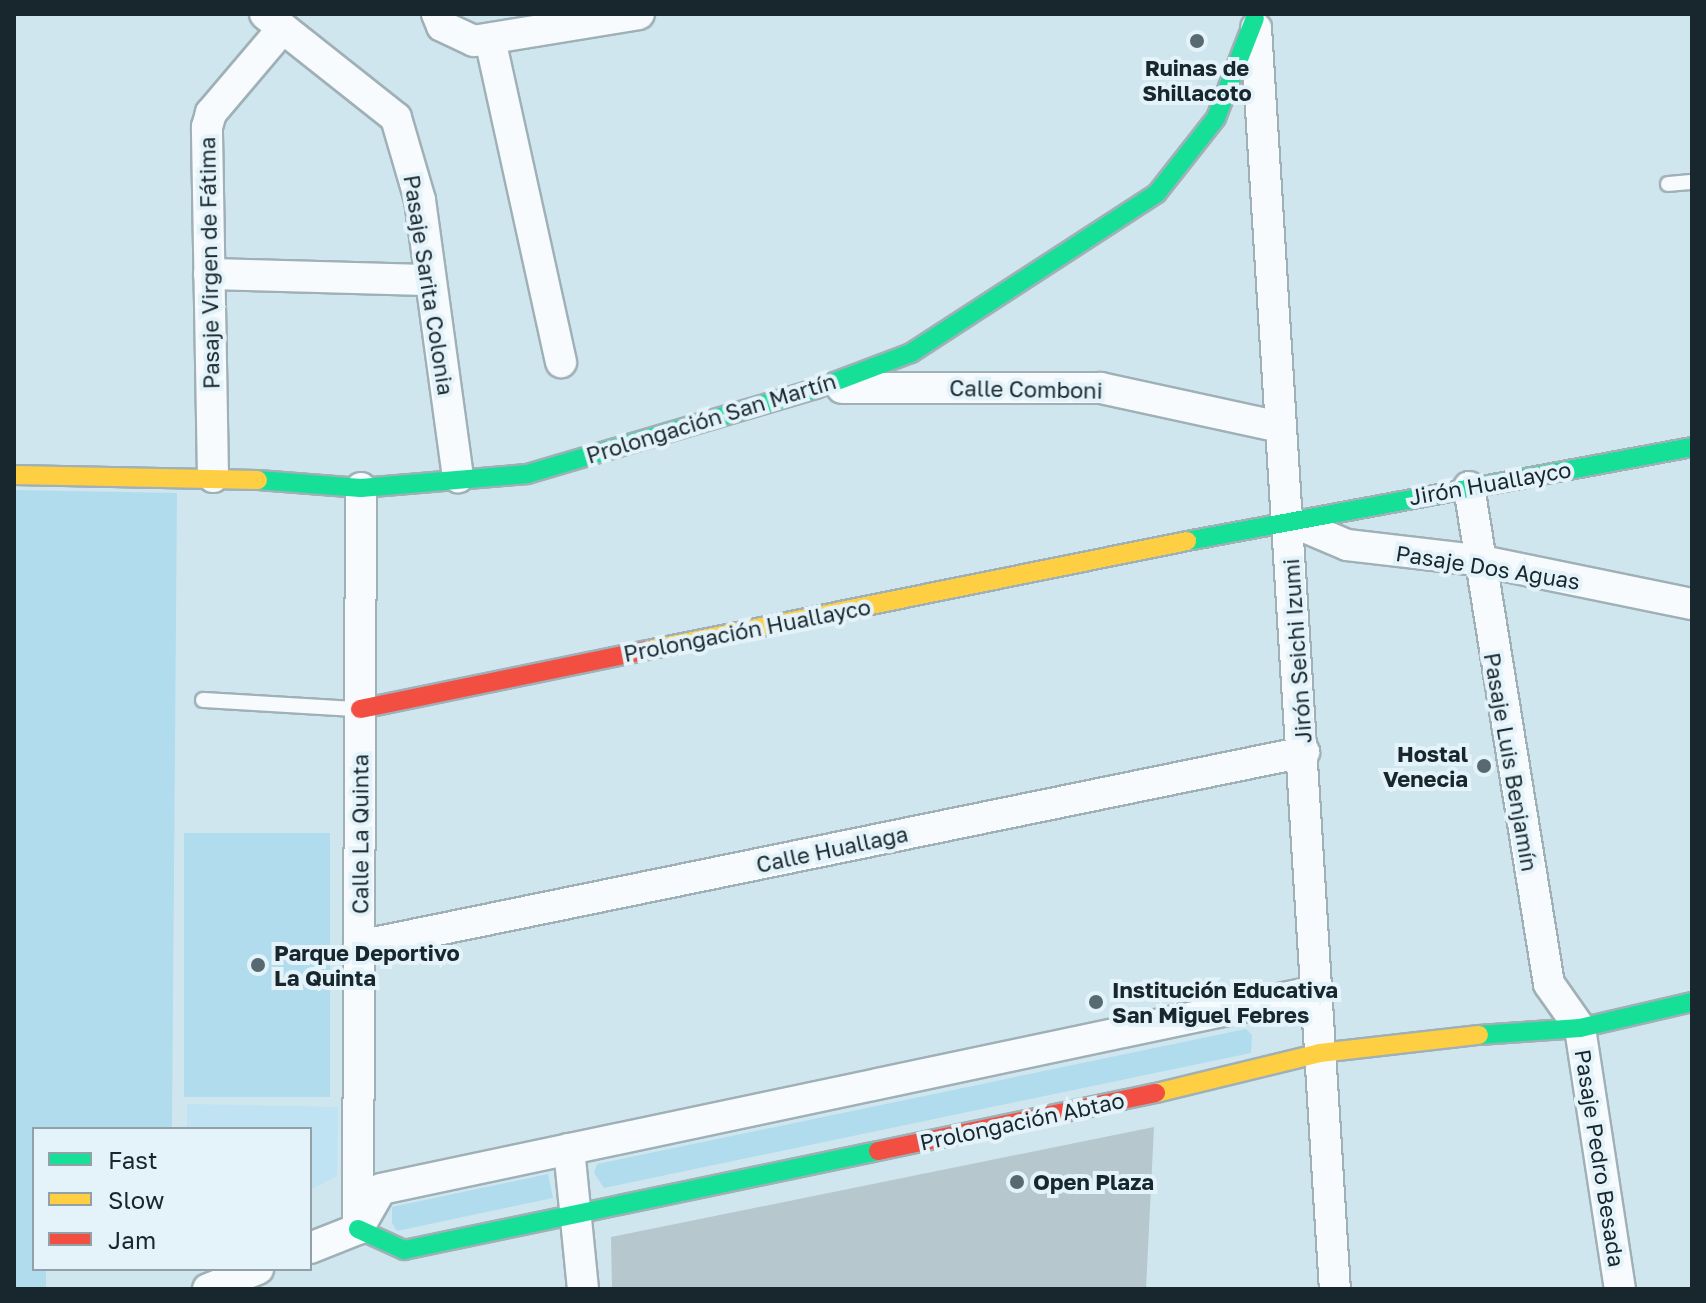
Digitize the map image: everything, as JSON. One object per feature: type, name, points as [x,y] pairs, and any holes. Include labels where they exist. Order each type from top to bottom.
[{"type":"street","points":[[437,14],[442,26],[457,36],[490,39],[639,14]]},
{"type":"street","name":"Prolongación San Martín","points":[[14,475],[213,477],[361,488],[458,477],[527,474],[816,389],[911,353],[1157,193],[1216,118],[1258,15]]},
{"type":"street","name":"Jirón Seichi Izumi","points":[[1258,15],[1280,427],[1304,752],[1335,1289]]},
{"type":"street","name":"Pasaje Virgen de Fátima","points":[[213,477],[209,274],[211,113],[274,21]]},
{"type":"street","name":"Pasaje Sarita Colonia","points":[[274,21],[396,118],[420,200],[428,280],[458,477]]},
{"type":"street","points":[[490,39],[561,362]]},
{"type":"street","points":[[209,274],[428,280]]},
{"type":"street","name":"Calle Comboni","points":[[816,389],[1101,388],[1280,427]]},
{"type":"street","name":"Jirón Huallayco","points":[[1288,520],[1692,447]]},
{"type":"street","name":"Pasaje Luis Benjamín","points":[[1469,487],[1477,560],[1549,984],[1580,1028]]},
{"type":"street","name":"Calle La Quinta","points":[[358,1229],[361,488]]},
{"type":"street","name":"Pasaje Dos Aguas","points":[[1288,520],[1347,545],[1477,560],[1692,604]]},
{"type":"street","name":"Prolongación Huallayco","points":[[360,709],[1288,520]]},
{"type":"street","name":"Calle Huallaga","points":[[359,946],[1304,752]]},
{"type":"street","points":[[312,1247],[358,1229],[381,1189],[1317,991]]},
{"type":"street","name":"Prolongación Abtao","points":[[358,1229],[404,1250],[1246,1075],[1320,1053],[1413,1040],[1580,1028],[1692,1002]]},
{"type":"street","name":"Pasaje Pedro Besada","points":[[1580,1028],[1620,1289]]},
{"type":"street","points":[[569,1149],[583,1289]]},
{"type":"street","points":[[208,1289],[253,1271]]},
{"type":"lane","points":[[1668,184],[1692,182]]},
{"type":"lane","name":"Prolongación Huallayco","points":[[203,700],[360,709]]},
{"type":"shaded area","points":[[14,490],[177,493],[172,1127],[32,1127],[32,1271],[46,1271],[46,1289],[14,1289]]},
{"type":"shaded area","name":"Parque Deportivo La Quinta","points":[[184,833],[330,833],[330,1097],[184,1097]]},
{"type":"shaded area","points":[[1246,1029],[1252,1035],[1251,1053],[604,1188],[594,1173],[597,1164]]},
{"type":"shaded area","points":[[187,1104],[338,1107],[337,1176],[312,1189],[312,1127],[187,1127]]},
{"type":"shaded area","points":[[548,1174],[553,1198],[397,1231],[392,1223],[392,1207]]},
{"type":"building","name":"Open Plaza","points":[[1154,1127],[1146,1289],[612,1289],[611,1237]]},
{"type":"traffic: fast","points":[[258,480],[361,488],[527,474],[816,389],[911,353],[1157,193],[1216,118],[1255,18]]},
{"type":"traffic: fast","points":[[1187,541],[1692,447]]},
{"type":"traffic: fast","points":[[1479,1035],[1580,1028],[1692,1002]]},
{"type":"traffic: fast","points":[[358,1229],[404,1250],[878,1151]]},
{"type":"traffic: slow","points":[[14,475],[258,480]]},
{"type":"traffic: slow","points":[[648,650],[1187,541]]},
{"type":"traffic: slow","points":[[1156,1093],[1320,1053],[1479,1035]]},
{"type":"traffic: jam","points":[[360,709],[648,650]]},
{"type":"traffic: jam","points":[[878,1151],[1156,1093]]},
{"type":"place","name":"Ruinas de Shillacoto","points":[[1197,41]]},
{"type":"place","name":"Hostal Venecia","points":[[1484,766]]},
{"type":"place","name":"Parque Deportivo La Quinta","points":[[258,965]]},
{"type":"place","name":"Institución Educativa San Miguel Febres","points":[[1096,1002]]},
{"type":"place","name":"Open Plaza","points":[[1017,1182]]}]
